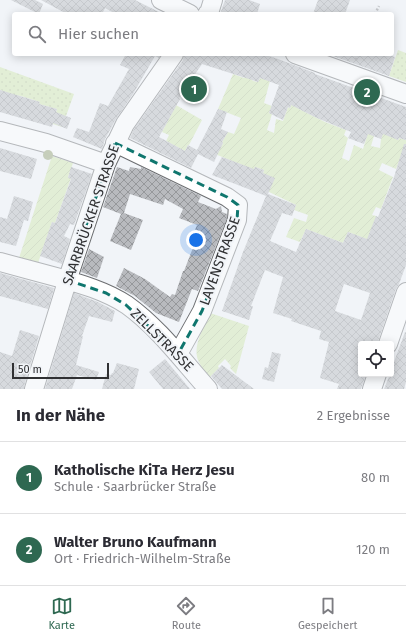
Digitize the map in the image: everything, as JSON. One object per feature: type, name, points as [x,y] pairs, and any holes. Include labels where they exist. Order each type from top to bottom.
[{"type":"street","points":[[161,0],[186,12]]},
{"type":"street","points":[[209,12],[213,0]]},
{"type":"street","name":"SAARBRÜCKER STRASSE","points":[[34,389],[106,164],[125,124],[173,56]]},
{"type":"street","points":[[301,56],[406,94]]},
{"type":"street","points":[[0,131],[46,144],[106,164]]},
{"type":"street","name":"LAVENSTRASSE","points":[[115,143],[227,196],[238,205],[237,220],[202,311],[178,354]]},
{"type":"street","name":"ZELLSTRASSE","points":[[0,262],[68,280],[106,293],[126,305],[139,314],[160,335],[208,389]]},
{"type":"street","points":[[389,341],[406,292]]},
{"type":"street","points":[[372,389],[376,377]]},
{"type":"path","points":[[376,12],[379,6]]},
{"type":"highlighted area","points":[[115,143],[227,197],[238,205],[237,220],[202,311],[178,354],[126,305],[106,293],[67,280]]},
{"type":"green space","points":[[398,50],[406,53],[406,82],[389,76]]},
{"type":"green space","points":[[0,67],[74,94],[62,127],[53,124],[57,109],[39,104],[40,102],[21,96],[6,94],[6,92],[0,90]]},
{"type":"green space","points":[[247,73],[253,81],[258,82],[260,78],[270,81],[264,103],[272,106],[269,113],[272,114],[267,130],[274,133],[276,119],[283,121],[288,107],[290,108],[296,91],[299,109],[325,122],[346,130],[344,135],[348,138],[342,158],[349,161],[354,145],[363,149],[368,133],[374,136],[371,146],[380,148],[383,133],[398,140],[399,138],[406,140],[405,163],[399,161],[396,169],[382,163],[379,170],[393,177],[381,209],[376,207],[372,215],[376,216],[387,247],[348,232],[343,243],[306,229],[300,242],[286,237],[294,218],[306,222],[308,215],[294,210],[296,205],[269,192],[263,173],[264,170],[255,167],[254,170],[215,154],[221,147],[222,142],[228,132],[234,134],[241,118],[218,109],[233,74],[244,78]]},
{"type":"green space","points":[[176,105],[202,120],[185,151],[166,141],[169,135],[162,132]]},
{"type":"green space","points":[[52,156],[73,163],[68,177],[71,178],[55,223],[52,222],[38,263],[19,258]]},
{"type":"green space","points":[[210,313],[249,326],[236,374],[230,368],[231,366],[225,359],[210,377],[202,368],[197,358],[196,351],[199,338]]},
{"type":"building","points":[[11,0],[35,0],[43,4],[40,12],[35,12]]},
{"type":"building","points":[[41,0],[135,0],[159,12],[112,12],[105,8],[103,12],[63,12]]},
{"type":"building","points":[[225,0],[249,0],[260,4],[258,12],[221,12]]},
{"type":"building","points":[[318,0],[350,0],[346,12],[314,12]]},
{"type":"building","points":[[125,56],[155,56],[133,94],[116,119],[105,139],[102,149],[73,137],[77,128],[89,132],[100,103],[108,106],[129,69],[120,65]]},
{"type":"building","points":[[184,56],[269,56],[278,59],[406,107],[406,140],[399,138],[398,140],[383,134],[381,139],[368,134],[364,144],[348,138],[351,132],[291,105],[290,108],[288,107],[283,120],[269,113],[279,85],[260,78],[258,82],[202,64],[179,98],[180,99],[159,137],[185,151],[188,145],[197,150],[218,109],[227,112],[221,129],[228,132],[222,142],[223,143],[214,162],[198,154],[191,168],[130,138],[134,129],[183,60]]},
{"type":"building","points":[[333,56],[395,57],[389,76]]},
{"type":"building","points":[[0,90],[40,102],[39,104],[57,109],[56,112],[71,118],[67,129],[53,123],[52,127],[0,112]]},
{"type":"building","points":[[404,144],[406,144],[406,265],[378,341],[358,341],[358,377],[365,377],[361,389],[337,389],[339,384],[320,378],[329,342],[319,339],[321,331],[273,313],[283,277],[265,270],[251,306],[253,306],[249,320],[222,311],[243,252],[266,196],[212,175],[222,157],[254,169],[255,167],[264,170],[263,173],[275,178],[268,194],[296,205],[292,216],[282,213],[270,241],[296,252],[306,229],[343,243],[348,232],[367,239],[376,216],[378,217],[394,177]],"holes":[[[344,284],[370,293],[361,320],[335,311]]]},
{"type":"building","points":[[0,148],[37,159],[31,179],[0,171]]},
{"type":"building","points":[[71,167],[92,174],[74,225],[70,224],[64,236],[70,239],[62,264],[40,256],[52,222],[55,223],[71,179],[68,178]]},
{"type":"building","points":[[117,167],[129,171],[130,167],[141,169],[141,167],[201,196],[198,202],[216,209],[221,206],[222,212],[227,214],[227,218],[198,291],[192,289],[179,322],[156,313],[135,296],[116,286],[124,268],[145,279],[170,297],[172,294],[175,295],[199,232],[195,230],[197,225],[179,218],[183,209],[165,199],[163,205],[130,194],[124,213],[143,220],[131,250],[110,241],[121,214],[103,207]]},
{"type":"building","points":[[14,196],[33,202],[28,221],[24,220],[16,246],[0,242],[0,217],[7,219]]},
{"type":"building","points":[[89,249],[104,257],[97,278],[81,272]]},
{"type":"building","points":[[0,273],[54,288],[48,309],[0,296]]},
{"type":"building","points":[[74,293],[98,302],[115,311],[112,322],[89,316],[82,336],[76,365],[99,372],[96,380],[77,375],[72,389],[45,389]]},
{"type":"building","points":[[20,330],[39,336],[24,389],[0,389],[0,352],[12,356]]},
{"type":"building","points":[[406,332],[406,382],[404,389],[384,389],[389,377],[394,377],[394,362]]},
{"type":"building","points":[[272,352],[281,354],[274,382],[262,379],[265,367],[268,368]]},
{"type":"building","points":[[165,359],[190,389],[163,389],[149,372]]},
{"type":"building","points":[[117,363],[139,369],[134,389],[102,389],[106,374],[111,375],[113,373]]},
{"type":"building","points":[[222,365],[254,389],[222,389],[211,376]]},
{"type":"place","name":"Katholische KiTa Herz Jesu","points":[[194,89]]},
{"type":"place","name":"Walter Bruno Kaufmann","points":[[367,92]]}]
